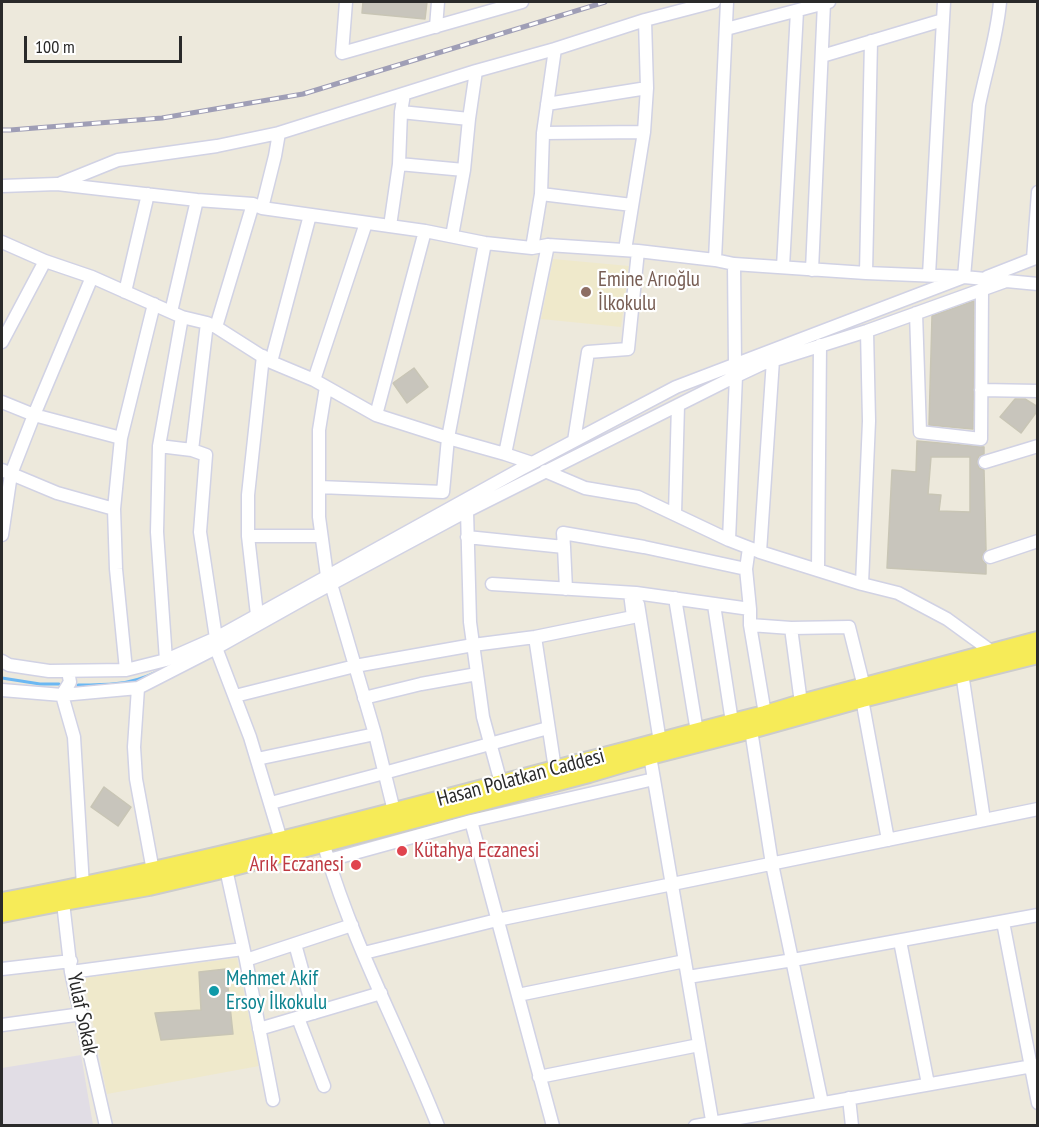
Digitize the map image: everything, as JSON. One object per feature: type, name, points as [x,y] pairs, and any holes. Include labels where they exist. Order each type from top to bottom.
[{"type":"main road","name":"Hasan Polatkan Caddesi","points":[[2,901],[149,887],[324,845],[752,730],[991,651],[1038,640]]},
{"type":"main road","name":"Hasan Polatkan Caddesi","points":[[2,914],[63,896],[83,886],[281,840],[324,845],[394,811],[801,703],[962,673],[1038,655]]},
{"type":"street","points":[[346,2],[342,53],[435,27],[504,4],[522,2]]},
{"type":"street","points":[[435,27],[438,2]]},
{"type":"street","points":[[57,184],[118,160],[217,146],[279,133],[645,20],[714,2]]},
{"type":"street","points":[[716,260],[728,2]]},
{"type":"street","points":[[726,29],[828,2],[822,56],[812,270]]},
{"type":"street","points":[[929,275],[944,2]]},
{"type":"street","points":[[964,277],[979,105],[998,26],[1000,2]]},
{"type":"street","points":[[783,267],[797,11]]},
{"type":"street","points":[[574,441],[588,352],[628,349],[632,205],[644,132],[647,88],[645,20]]},
{"type":"street","points":[[822,56],[943,20]]},
{"type":"street","points":[[866,273],[872,41]]},
{"type":"street","points":[[532,249],[541,194],[543,133],[555,49]]},
{"type":"street","points":[[452,236],[464,170],[476,71]]},
{"type":"street","points":[[547,104],[647,88]]},
{"type":"street","points":[[390,226],[399,164],[400,112],[404,94]]},
{"type":"street","points":[[400,112],[469,119]]},
{"type":"street","points":[[543,133],[644,132]]},
{"type":"street","points":[[192,450],[211,325],[258,206],[275,156],[279,133]]},
{"type":"street","points":[[399,164],[464,170]]},
{"type":"street","points":[[2,186],[57,184],[258,206],[532,249],[548,245],[632,250],[734,264],[964,277],[982,284],[1006,281],[1038,284]]},
{"type":"street","points":[[2,690],[62,695],[138,688],[329,580],[443,512],[676,387],[762,364],[867,331],[916,313],[982,284],[1035,258],[1038,192]]},
{"type":"street","points":[[125,292],[148,194]]},
{"type":"street","points":[[541,194],[632,205]]},
{"type":"street","points":[[166,660],[157,532],[159,446],[177,315],[197,200]]},
{"type":"street","points":[[257,615],[248,536],[248,495],[267,359],[310,215]]},
{"type":"street","points":[[314,380],[366,223]]},
{"type":"street","points":[[376,415],[425,231]]},
{"type":"street","points":[[2,242],[45,261],[92,277],[177,315],[211,325],[267,359],[314,380],[376,415],[532,464]]},
{"type":"street","points":[[443,512],[448,438],[485,243]]},
{"type":"street","points":[[505,454],[548,245]]},
{"type":"street","points":[[2,342],[45,261]]},
{"type":"street","points":[[729,540],[736,370],[734,264]]},
{"type":"street","points":[[2,535],[6,472],[34,415],[92,277]]},
{"type":"street","points":[[2,662],[49,671],[126,670],[166,660],[216,643],[257,615],[678,405],[736,370],[964,277]]},
{"type":"street","points":[[916,313],[920,432],[981,439],[982,284]]},
{"type":"street","points":[[126,670],[116,569],[114,509],[122,438],[154,304]]},
{"type":"street","points":[[862,584],[869,421],[867,331]]},
{"type":"street","points":[[818,570],[820,345]]},
{"type":"street","points":[[765,714],[750,625],[746,569],[755,550],[773,360]]},
{"type":"street","points":[[326,387],[319,430],[321,537],[329,580],[375,734],[394,811]]},
{"type":"street","points":[[981,390],[1038,391]]},
{"type":"street","points":[[2,402],[34,415],[122,438]]},
{"type":"street","points":[[675,514],[678,405]]},
{"type":"street","points":[[159,446],[192,450],[206,455],[200,532],[216,643],[257,759],[281,840]]},
{"type":"street","points":[[985,462],[1038,446]]},
{"type":"street","points":[[545,471],[585,488],[638,496],[729,540],[755,550],[862,584],[898,592],[947,619],[991,651]]},
{"type":"street","points":[[6,472],[57,493],[114,509]]},
{"type":"street","points":[[319,488],[443,492]]},
{"type":"street","points":[[467,511],[470,622],[483,717],[501,783]]},
{"type":"street","points":[[566,589],[563,533],[644,547],[746,569]]},
{"type":"street","points":[[248,536],[321,537]]},
{"type":"street","points":[[467,537],[564,548]]},
{"type":"street","points":[[990,557],[1038,541]]},
{"type":"street","points":[[492,584],[633,593],[750,609]]},
{"type":"street","points":[[235,696],[355,666],[473,645],[535,637],[633,617],[633,593]]},
{"type":"street","points":[[633,593],[660,742]]},
{"type":"street","points":[[675,598],[697,732]]},
{"type":"street","points":[[714,605],[732,722]]},
{"type":"street","points":[[750,625],[791,628],[849,627],[863,693],[888,840]]},
{"type":"street","points":[[791,628],[801,703]]},
{"type":"street","points":[[535,637],[555,769]]},
{"type":"street","points":[[68,671],[70,682],[62,695],[74,737],[83,886]]},
{"type":"street","points":[[962,673],[984,820]]},
{"type":"street","points":[[364,698],[421,684],[477,674]]},
{"type":"street","points":[[138,688],[134,747],[136,779],[153,871]]},
{"type":"street","points":[[271,803],[548,728]]},
{"type":"street","points":[[752,730],[772,864],[822,1103]]},
{"type":"street","points":[[257,759],[375,734]]},
{"type":"street","points":[[650,756],[713,1124]]},
{"type":"street","points":[[438,1125],[352,925],[324,845],[471,821],[654,779]]},
{"type":"street","points":[[364,953],[497,920],[1038,809]]},
{"type":"street","points":[[471,821],[553,1125]]},
{"type":"street","points":[[226,869],[273,1100]]},
{"type":"street","name":"Yulaf Sokak","points":[[63,896],[71,967],[106,1125]]},
{"type":"street","points":[[688,977],[1038,915]]},
{"type":"street","points":[[1003,922],[1034,1066],[1038,1103]]},
{"type":"street","points":[[2,969],[71,967],[244,955],[295,944],[352,925]]},
{"type":"street","points":[[900,941],[927,1084]]},
{"type":"street","points":[[295,944],[314,1013]]},
{"type":"street","points":[[518,995],[685,961]]},
{"type":"street","points":[[259,1029],[381,993]]},
{"type":"street","points":[[2,1025],[82,1014]]},
{"type":"street","points":[[298,1018],[324,1086]]},
{"type":"street","points":[[539,1077],[699,1044]]},
{"type":"street","points":[[695,1125],[713,1124],[1034,1066]]},
{"type":"street","points":[[849,1098],[852,1125]]},
{"type":"shaded area","name":"Emine Arıoğlu İlkokulu","points":[[553,259],[629,266],[621,327],[541,319]]},
{"type":"shaded area","points":[[237,958],[259,1066],[107,1094],[84,978]]},
{"type":"shaded area","points":[[81,1055],[93,1125],[2,1125],[2,1068]]},
{"type":"building","points":[[363,2],[427,2],[425,19],[362,13]]},
{"type":"building","points":[[974,301],[973,429],[929,425],[932,316]]},
{"type":"building","points":[[414,368],[428,387],[407,403],[393,383]]},
{"type":"building","points":[[1015,399],[1025,399],[1038,407],[1021,433],[1000,417]]},
{"type":"building","points":[[917,441],[984,447],[984,454],[979,456],[977,461],[979,468],[984,470],[986,550],[982,560],[986,564],[986,574],[887,568],[892,470],[916,472]],"holes":[[[931,457],[970,457],[970,512],[939,511],[941,495],[928,494]]]},
{"type":"building","points":[[104,787],[131,807],[118,826],[91,807]]},
{"type":"building","name":"Mehmet Akif Ersoy İlkokulu","points":[[226,969],[233,1034],[161,1040],[155,1013],[201,1010],[199,972]]},
{"type":"waterway","points":[[78,685],[126,682],[154,673]]},
{"type":"waterway","points":[[2,678],[40,684],[59,684]]},
{"type":"railway","points":[[2,130],[162,118],[303,94],[605,2]]},
{"type":"place","name":"Emine Arıoğlu İlkokulu","points":[[586,292]]},
{"type":"place","name":"Kütahya Eczanesi","points":[[402,851]]},
{"type":"place","name":"Arık Eczanesi","points":[[356,865]]},
{"type":"place","name":"Mehmet Akif Ersoy İlkokulu","points":[[214,991]]}]
